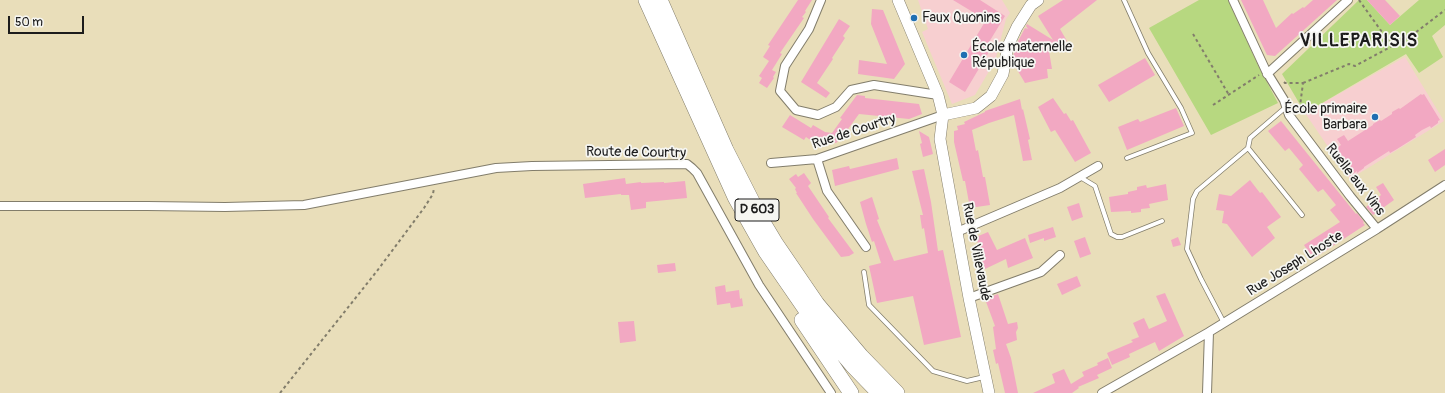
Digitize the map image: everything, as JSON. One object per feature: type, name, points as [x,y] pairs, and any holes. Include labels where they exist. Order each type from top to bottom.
[{"type":"highway","name":"D 603","points":[[646,0],[735,197],[766,252],[808,313],[852,365],[879,393]]},
{"type":"highway","name":"D 603","points":[[660,0],[726,150],[761,219],[776,244],[817,304],[861,356],[897,393]]},
{"type":"highway","points":[[766,252],[775,280],[851,393]]},
{"type":"street","points":[[822,0],[809,29],[785,66],[780,91],[796,110],[818,115],[836,107],[851,90],[874,85],[938,95]]},
{"type":"street","points":[[898,0],[938,95],[943,115],[976,108],[991,96],[1003,74],[1008,46],[1017,26],[1031,5],[1038,0]]},
{"type":"street","name":"Ruelle aux Vins","points":[[1233,0],[1267,73],[1284,100],[1287,111],[1350,196],[1377,228]]},
{"type":"street","points":[[1267,73],[1275,68],[1348,0]]},
{"type":"street","name":"Rue de Courtry","points":[[771,163],[817,159],[943,115]]},
{"type":"street","name":"Rue de Villevaudé","points":[[943,115],[940,139],[969,298],[989,393]]},
{"type":"street","points":[[817,159],[827,191],[866,247]]},
{"type":"street","name":"Route de Courtry","points":[[0,206],[232,207],[304,205],[398,186],[435,181],[496,168],[532,166],[687,164],[697,173],[759,285],[831,393]]},
{"type":"street","points":[[957,232],[1060,188],[1098,166]]},
{"type":"street","name":"Rue Joseph Lhoste","points":[[1102,393],[1209,332],[1445,185]]},
{"type":"street","points":[[969,298],[1041,272],[1060,255]]},
{"type":"street","points":[[1207,393],[1209,332]]},
{"type":"lane","points":[[1124,0],[1148,53],[1181,108],[1192,133],[1127,158]]},
{"type":"lane","points":[[1224,322],[1187,249],[1194,200],[1197,191],[1248,148],[1250,138],[1287,111]]},
{"type":"lane","points":[[1248,148],[1302,215]]},
{"type":"lane","points":[[1080,177],[1095,186],[1111,234],[1117,238],[1162,221]]},
{"type":"lane","points":[[864,272],[869,305],[934,371],[966,381],[985,377]]},
{"type":"path","points":[[1358,0],[1392,46]]},
{"type":"path","points":[[1275,68],[1285,83],[1303,83],[1349,64],[1355,66],[1411,36],[1445,10]]},
{"type":"path","points":[[1193,34],[1229,95]]},
{"type":"path","points":[[1213,105],[1267,73]]},
{"type":"path","points":[[1287,111],[1300,106],[1303,83]]},
{"type":"path","points":[[280,393],[377,271],[424,208],[433,194],[435,181]]},
{"type":"shaded area","name":"École maternelle République","points":[[918,0],[1002,0],[1010,13],[1006,19],[995,61],[975,95],[952,104],[922,32],[928,29]]},
{"type":"shaded area","name":"École primaire Barbara","points":[[1405,57],[1444,121],[1350,179],[1305,113]]},
{"type":"green space","points":[[1199,0],[1228,0],[1258,65],[1278,103],[1211,135],[1149,28]]},
{"type":"green space","points":[[1359,0],[1367,0],[1390,25],[1419,0],[1445,0],[1445,25],[1432,36],[1443,57],[1419,73],[1406,54],[1305,113],[1282,74]]},
{"type":"building","points":[[798,0],[812,0],[802,17],[804,18],[780,53],[782,54],[772,70],[776,72],[773,77],[774,78],[767,88],[759,83],[762,78],[759,76],[769,61],[763,57],[770,46],[768,45]]},
{"type":"building","points":[[953,0],[980,0],[1005,16],[986,47],[990,50],[965,92],[949,82],[986,20]]},
{"type":"building","points":[[1063,0],[1097,0],[1060,29],[1067,41],[1049,51],[1052,69],[1047,69],[1048,78],[1025,83],[1012,61],[1016,45],[1025,28],[1028,29],[1026,26],[1027,24],[1053,40],[1038,16]]},
{"type":"building","points":[[1241,0],[1263,0],[1276,28],[1292,13],[1293,14],[1303,7],[1304,8],[1313,0],[1337,0],[1275,56],[1267,55]]},
{"type":"building","points":[[1367,0],[1385,0],[1400,16],[1390,25]]},
{"type":"building","points":[[872,9],[883,10],[905,64],[894,79],[858,74],[859,60],[887,64],[871,24]]},
{"type":"building","points":[[839,19],[850,26],[843,36],[845,38],[832,58],[833,59],[817,83],[830,93],[826,98],[801,82]]},
{"type":"building","points":[[1145,58],[1155,75],[1109,102],[1098,85]]},
{"type":"building","points":[[1421,94],[1424,94],[1440,120],[1438,123],[1431,128],[1430,126],[1422,130],[1415,135],[1416,137],[1390,153],[1389,151],[1357,173],[1357,171],[1350,176],[1334,150],[1341,145],[1337,139],[1344,135],[1348,141],[1373,124],[1392,114],[1392,112],[1399,108],[1400,109]]},
{"type":"building","points":[[857,95],[865,96],[865,98],[919,104],[922,114],[909,119],[859,114],[848,129],[850,131],[845,138],[842,137],[836,143],[817,142],[816,144],[806,137],[804,140],[782,127],[790,115],[811,128],[813,125],[825,132],[832,133],[842,119],[840,118]]},
{"type":"building","points":[[1053,98],[1064,114],[1066,113],[1071,121],[1073,120],[1091,153],[1075,162],[1055,130],[1051,132],[1038,107]]},
{"type":"building","points":[[1020,99],[1030,139],[1028,140],[1032,160],[1023,161],[1014,115],[972,130],[976,151],[978,150],[983,177],[985,177],[990,205],[970,208],[965,181],[963,181],[954,142],[954,131],[958,130],[957,126],[965,124],[964,122],[985,111]]},
{"type":"building","points":[[1176,108],[1184,126],[1127,150],[1118,127],[1138,119],[1140,122]]},
{"type":"building","points":[[1281,121],[1356,214],[1357,213],[1365,225],[1313,259],[1304,245],[1340,222],[1330,210],[1336,205],[1323,189],[1318,192],[1299,169],[1303,165],[1289,148],[1285,151],[1268,131]]},
{"type":"building","points":[[919,131],[929,137],[933,154],[923,157]]},
{"type":"building","points":[[1445,149],[1445,165],[1435,172],[1428,160]]},
{"type":"building","points":[[897,158],[899,169],[835,186],[832,170],[849,166],[850,169]]},
{"type":"building","points":[[924,169],[931,202],[938,251],[943,250],[961,337],[924,345],[913,296],[877,303],[869,266],[881,263],[874,241],[872,242],[860,202],[872,197],[879,219],[877,220],[894,261],[928,253],[924,228],[922,229],[920,215],[923,215],[912,171]]},
{"type":"building","points":[[804,173],[811,183],[808,186],[829,217],[828,218],[854,253],[849,256],[841,257],[796,193],[796,188],[789,179],[796,174],[798,177]]},
{"type":"building","points":[[625,178],[626,184],[641,182],[664,183],[685,181],[687,198],[646,202],[646,208],[631,210],[629,195],[621,194],[585,198],[583,184]]},
{"type":"building","points":[[1250,180],[1260,193],[1262,192],[1281,217],[1267,227],[1275,238],[1252,257],[1227,224],[1222,223],[1224,211],[1216,210],[1219,194],[1231,196]]},
{"type":"building","points":[[1383,183],[1394,200],[1373,215],[1366,207],[1381,195],[1376,187]]},
{"type":"building","points":[[1166,184],[1168,200],[1149,204],[1150,208],[1141,209],[1141,212],[1111,212],[1109,197],[1128,194],[1128,192],[1137,190],[1137,187],[1146,185],[1147,188]]},
{"type":"building","points":[[1079,203],[1083,217],[1072,221],[1067,207]]},
{"type":"building","points":[[1053,227],[1056,237],[1044,241],[1044,238],[1030,243],[1028,235]]},
{"type":"building","points":[[988,232],[997,250],[1025,238],[1033,258],[1008,268],[1006,259],[985,269],[976,237]]},
{"type":"building","points":[[1085,237],[1091,254],[1080,258],[1074,241]]},
{"type":"building","points":[[1178,237],[1181,245],[1173,247],[1171,240]]},
{"type":"building","points":[[675,263],[676,271],[658,273],[657,265]]},
{"type":"building","points":[[1077,276],[1081,286],[1062,295],[1057,284]]},
{"type":"building","points":[[725,285],[726,292],[739,290],[740,299],[742,298],[743,306],[731,308],[730,303],[717,305],[715,287]]},
{"type":"building","points":[[1165,293],[1184,336],[1159,351],[1155,342],[1129,354],[1130,357],[1112,365],[1107,353],[1133,342],[1131,340],[1139,337],[1133,323],[1144,318],[1149,329],[1167,321],[1156,296]]},
{"type":"building","points":[[998,294],[1008,324],[1017,322],[1017,340],[1006,344],[1011,358],[1018,393],[1005,393],[998,363],[996,364],[993,350],[996,349],[993,327],[995,326],[985,299]]},
{"type":"building","points":[[634,321],[636,341],[620,343],[618,322]]},
{"type":"building","points":[[1108,358],[1112,368],[1097,375],[1099,378],[1078,387],[1079,388],[1072,393],[1033,393],[1055,383],[1052,374],[1064,369],[1071,384],[1084,376],[1082,372],[1098,365],[1097,363]]},
{"type":"place","name":"Faux Quonins","points":[[914,18]]},
{"type":"place","name":"École maternelle République","points":[[964,55]]},
{"type":"place","name":"École primaire Barbara","points":[[1375,117]]},
{"type":"district","name":"VILLEPARISIS","points":[[1359,41]]}]
